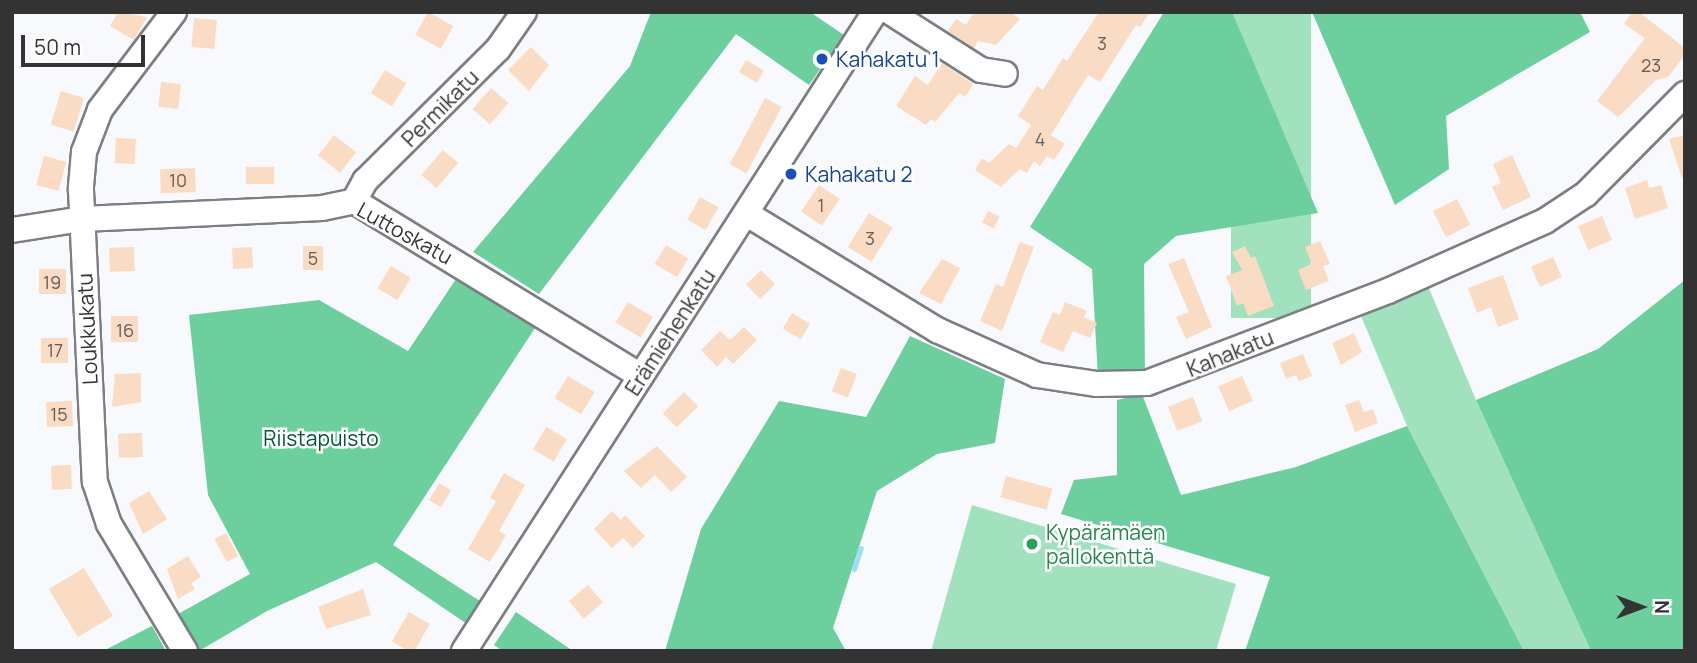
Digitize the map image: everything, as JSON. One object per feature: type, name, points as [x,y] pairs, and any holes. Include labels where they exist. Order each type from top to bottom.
[{"type":"street","name":"Loukkukatu","points":[[174,12],[100,110],[84,152],[82,219],[95,482],[109,524],[185,651]]},
{"type":"street","name":"Permikatu","points":[[354,201],[365,181],[498,49],[524,12]]},
{"type":"street","name":"Erämiehenkatu","points":[[464,651],[876,12]]},
{"type":"street","points":[[890,12],[981,70],[1005,74]]},
{"type":"street","name":"Kahakatu","points":[[747,214],[937,330],[1037,375],[1097,384],[1147,383],[1397,288],[1545,221],[1586,194],[1685,94]]},
{"type":"street","name":"Luttoskatu","points":[[12,230],[82,219],[322,208],[354,201],[641,376]]},
{"type":"green space","points":[[651,12],[810,12],[844,35],[809,85],[736,34],[539,294],[473,252],[630,66]]},
{"type":"green space","points":[[1164,12],[1232,12],[1318,213],[1176,236],[1144,264],[1145,375],[1098,378],[1092,269],[1030,227]]},
{"type":"green space","points":[[1231,12],[1311,12],[1311,318],[1231,318]]},
{"type":"green space","points":[[1312,12],[1580,12],[1590,32],[1446,116],[1449,169],[1395,205]]},
{"type":"green space","name":"Riistapuisto","points":[[458,276],[537,325],[393,545],[483,603],[467,624],[376,562],[267,611],[199,651],[178,614],[250,574],[208,495],[189,315],[319,300],[408,351]]},
{"type":"green space","points":[[1685,280],[1685,651],[1591,651],[1476,400],[1598,349]]},
{"type":"green space","points":[[1428,286],[1476,400],[1591,651],[1524,651],[1407,426],[1361,316]]},
{"type":"green space","points":[[910,336],[1005,379],[995,443],[937,454],[877,491],[833,628],[846,651],[665,651],[701,529],[779,401],[866,417]]},
{"type":"green space","points":[[1142,394],[1181,495],[1296,467],[1407,426],[1524,651],[1245,651],[1270,577],[1061,514],[1074,480],[1117,475],[1117,400]]},
{"type":"green space","name":"Kypärämäen pallokenttä","points":[[972,505],[1236,584],[1216,651],[931,651]]},
{"type":"green space","points":[[516,612],[573,651],[503,651],[494,645]]},
{"type":"green space","points":[[152,626],[166,651],[103,651]]},
{"type":"building","points":[[118,12],[147,17],[134,40],[110,26]]},
{"type":"building","points":[[428,12],[453,26],[441,49],[415,35]]},
{"type":"building","points":[[974,12],[1010,12],[1020,19],[996,45],[978,41],[974,48],[948,31],[956,19],[966,25]]},
{"type":"building","points":[[1099,12],[1150,12],[1140,27],[1136,25],[1100,82],[1088,75],[1051,135],[1065,144],[1054,160],[1047,156],[1040,166],[1034,161],[1027,173],[1020,169],[1001,187],[975,170],[982,158],[989,163],[1009,144],[1016,148],[1031,125],[1018,116],[1037,86],[1043,90],[1063,58],[1067,61]]},
{"type":"building","points":[[1632,12],[1639,12],[1685,48],[1685,55],[1668,77],[1656,80],[1618,117],[1597,101],[1645,38],[1624,24]]},
{"type":"building","points":[[194,18],[217,20],[214,49],[191,47]]},
{"type":"building","points":[[531,47],[549,65],[529,91],[508,70]]},
{"type":"building","points":[[746,60],[764,71],[757,83],[739,72]]},
{"type":"building","points":[[942,63],[973,84],[965,97],[959,93],[935,122],[931,119],[926,125],[896,106],[915,76],[928,85]]},
{"type":"building","points":[[385,70],[406,83],[392,106],[371,93]]},
{"type":"building","points":[[161,82],[181,84],[178,109],[158,107]]},
{"type":"building","points":[[491,88],[508,103],[490,124],[473,109]]},
{"type":"building","points":[[61,91],[84,98],[74,131],[51,124]]},
{"type":"building","points":[[765,98],[782,107],[747,173],[730,164]]},
{"type":"building","points":[[334,135],[356,152],[340,173],[318,155]]},
{"type":"building","points":[[1685,135],[1685,178],[1682,178],[1669,139]]},
{"type":"building","points":[[116,138],[136,139],[135,164],[115,163]]},
{"type":"building","points":[[443,150],[458,163],[436,188],[421,175]]},
{"type":"building","points":[[1512,155],[1531,197],[1503,210],[1492,187],[1501,183],[1493,164]]},
{"type":"building","points":[[44,156],[66,162],[58,191],[36,185]]},
{"type":"building","points":[[246,167],[274,167],[274,184],[246,184]]},
{"type":"building","points":[[195,168],[196,192],[161,193],[160,169]]},
{"type":"building","points":[[1647,180],[1649,188],[1661,185],[1668,208],[1635,219],[1625,188]]},
{"type":"building","points":[[819,185],[840,199],[822,226],[801,212]]},
{"type":"building","points":[[700,197],[718,207],[706,230],[687,220]]},
{"type":"building","points":[[1457,199],[1470,225],[1446,237],[1433,211]]},
{"type":"building","points":[[988,211],[1000,217],[994,228],[982,223]]},
{"type":"building","points":[[869,213],[893,228],[872,262],[848,247]]},
{"type":"building","points":[[1602,216],[1612,240],[1588,250],[1578,226]]},
{"type":"building","points":[[1320,241],[1330,264],[1323,266],[1329,281],[1306,290],[1298,270],[1312,264],[1305,247]]},
{"type":"building","points":[[1020,242],[1034,247],[1002,331],[980,321],[996,284],[1003,287]]},
{"type":"building","points":[[666,245],[688,258],[677,277],[655,264]]},
{"type":"building","points":[[303,246],[323,246],[323,270],[303,270]]},
{"type":"building","points":[[1245,246],[1251,258],[1255,256],[1274,306],[1248,316],[1243,303],[1237,306],[1226,276],[1242,270],[1232,252]]},
{"type":"building","points":[[134,247],[135,271],[110,272],[109,248]]},
{"type":"building","points":[[252,247],[253,268],[233,269],[232,248]]},
{"type":"building","points":[[1553,257],[1562,277],[1540,287],[1531,267]]},
{"type":"building","points":[[1184,258],[1212,327],[1186,339],[1176,317],[1189,312],[1168,264]]},
{"type":"building","points":[[942,259],[960,268],[941,304],[919,293]]},
{"type":"building","points":[[391,266],[411,278],[397,300],[378,288]]},
{"type":"building","points":[[39,269],[66,269],[66,294],[39,294]]},
{"type":"building","points":[[761,270],[775,284],[760,299],[746,285]]},
{"type":"building","points":[[1503,275],[1519,319],[1498,327],[1491,307],[1477,313],[1468,288]]},
{"type":"building","points":[[628,302],[653,317],[640,338],[616,323]]},
{"type":"building","points":[[1065,302],[1087,311],[1084,317],[1097,323],[1090,338],[1073,331],[1063,352],[1040,342],[1053,312],[1060,315]]},
{"type":"building","points":[[792,313],[810,324],[801,339],[783,328]]},
{"type":"building","points":[[111,316],[138,316],[138,342],[111,342]]},
{"type":"building","points":[[744,327],[757,340],[733,364],[726,357],[717,367],[701,350],[720,331],[730,340]]},
{"type":"building","points":[[1354,333],[1362,352],[1341,365],[1332,343]]},
{"type":"building","points":[[41,338],[68,338],[68,363],[41,363]]},
{"type":"building","points":[[1303,354],[1312,376],[1299,381],[1296,375],[1286,379],[1280,363]]},
{"type":"building","points":[[841,368],[857,374],[848,397],[832,391]]},
{"type":"building","points":[[141,373],[141,402],[112,407],[115,374]]},
{"type":"building","points":[[568,376],[595,392],[581,414],[555,398]]},
{"type":"building","points":[[1242,376],[1253,401],[1229,411],[1218,387]]},
{"type":"building","points":[[684,392],[698,406],[677,427],[663,413]]},
{"type":"building","points":[[1193,397],[1202,421],[1177,431],[1168,407]]},
{"type":"building","points":[[1359,400],[1364,412],[1373,409],[1378,423],[1355,432],[1345,405]]},
{"type":"building","points":[[72,401],[73,426],[47,427],[46,402]]},
{"type":"building","points":[[546,427],[567,439],[554,462],[533,450]]},
{"type":"building","points":[[142,433],[143,457],[119,458],[118,434]]},
{"type":"building","points":[[657,446],[687,477],[671,492],[655,475],[641,488],[624,471]]},
{"type":"building","points":[[71,465],[72,489],[52,490],[51,466]]},
{"type":"building","points":[[504,473],[525,485],[499,531],[506,535],[490,562],[468,549],[496,501],[490,498]]},
{"type":"building","points":[[1006,476],[1052,488],[1047,510],[1000,497]]},
{"type":"building","points":[[439,483],[451,490],[441,507],[429,500]]},
{"type":"building","points":[[149,491],[167,519],[143,534],[129,503]]},
{"type":"building","points":[[612,511],[621,520],[625,515],[645,536],[633,548],[623,538],[612,548],[594,529]]},
{"type":"building","points":[[226,533],[238,556],[227,562],[215,539]]},
{"type":"building","points":[[188,556],[201,577],[191,583],[195,589],[178,599],[167,569]]},
{"type":"building","points":[[84,568],[113,616],[78,637],[49,589]]},
{"type":"building","points":[[588,585],[603,603],[584,619],[569,601]]},
{"type":"building","points":[[363,589],[371,615],[326,629],[318,607]]},
{"type":"building","points":[[409,612],[430,624],[414,651],[409,651],[392,641]]},
{"type":"waterway","points":[[854,569],[861,548]]},
{"type":"place","name":"Kahakatu 1","points":[[822,59]]},
{"type":"place","name":"Kahakatu 2","points":[[791,174]]},
{"type":"place","name":"Kypärämäen pallokenttä","points":[[1032,544]]}]
